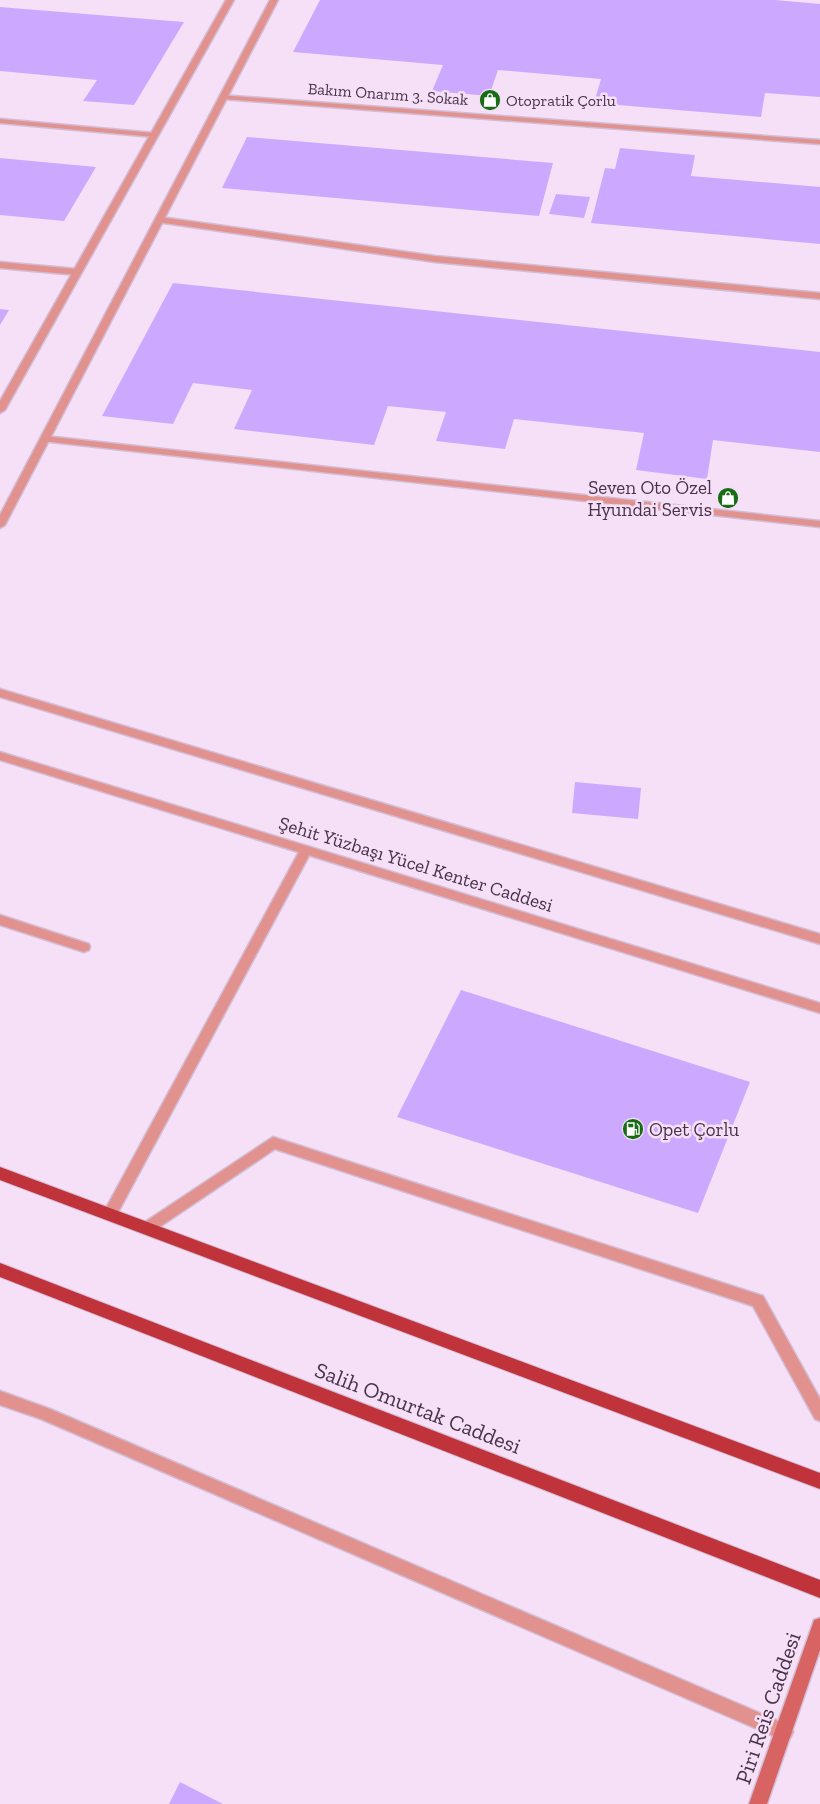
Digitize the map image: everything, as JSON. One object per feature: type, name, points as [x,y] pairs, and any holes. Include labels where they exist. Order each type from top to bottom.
[{"type":"highway","points":[[0,1173],[820,1481]]},
{"type":"highway","name":"Salih Omurtak Caddesi","points":[[0,1270],[820,1589]]},
{"type":"main road","name":"Piri Reis Caddesi","points":[[758,1804],[820,1626]]},
{"type":"street","points":[[0,410],[230,0]]},
{"type":"street","points":[[0,525],[274,0]]},
{"type":"street","name":"Bakım Onarım 3. Sokak","points":[[223,97],[820,142]]},
{"type":"street","points":[[0,121],[154,135]]},
{"type":"street","points":[[160,220],[434,259],[820,296]]},
{"type":"street","points":[[0,265],[77,272]]},
{"type":"street","points":[[45,439],[820,524]]},
{"type":"street","points":[[0,693],[820,939]]},
{"type":"street","name":"Şehit Yüzbaşı Yücel Kenter Caddesi","points":[[0,756],[820,1008]]},
{"type":"street","points":[[110,1214],[306,850]]},
{"type":"street","points":[[0,920],[84,947]]},
{"type":"street","points":[[147,1228],[273,1143],[758,1301],[820,1414]]},
{"type":"street","points":[[0,1398],[45,1414],[784,1732]]},
{"type":"building","points":[[320,0],[775,0],[820,4],[820,97],[765,93],[761,117],[594,103],[601,79],[498,70],[489,96],[432,91],[443,65],[293,52]]},
{"type":"building","points":[[0,7],[184,22],[134,105],[83,101],[97,80],[0,71]]},
{"type":"building","points":[[247,137],[553,163],[539,216],[222,188]]},
{"type":"building","points":[[620,148],[695,155],[691,176],[820,187],[820,244],[591,223],[605,168],[615,169]]},
{"type":"building","points":[[0,158],[96,167],[64,221],[0,215]]},
{"type":"building","points":[[556,194],[590,197],[584,218],[549,214]]},
{"type":"building","points":[[173,283],[820,352],[820,452],[713,440],[707,479],[636,470],[644,433],[514,419],[505,449],[436,441],[446,412],[388,406],[374,445],[234,429],[252,390],[193,383],[173,424],[102,416]]},
{"type":"building","points":[[0,309],[9,310],[0,325]]},
{"type":"building","points":[[575,782],[641,788],[638,819],[572,813]]},
{"type":"building","points":[[461,990],[750,1082],[698,1213],[397,1117]]},
{"type":"building","points":[[180,1782],[223,1804],[169,1804]]},
{"type":"place","name":"Otopratik Çorlu","points":[[490,100]]},
{"type":"place","name":"Seven Oto Özel Hyundai Servis","points":[[728,498]]},
{"type":"place","name":"Opet Çorlu","points":[[633,1129]]}]
